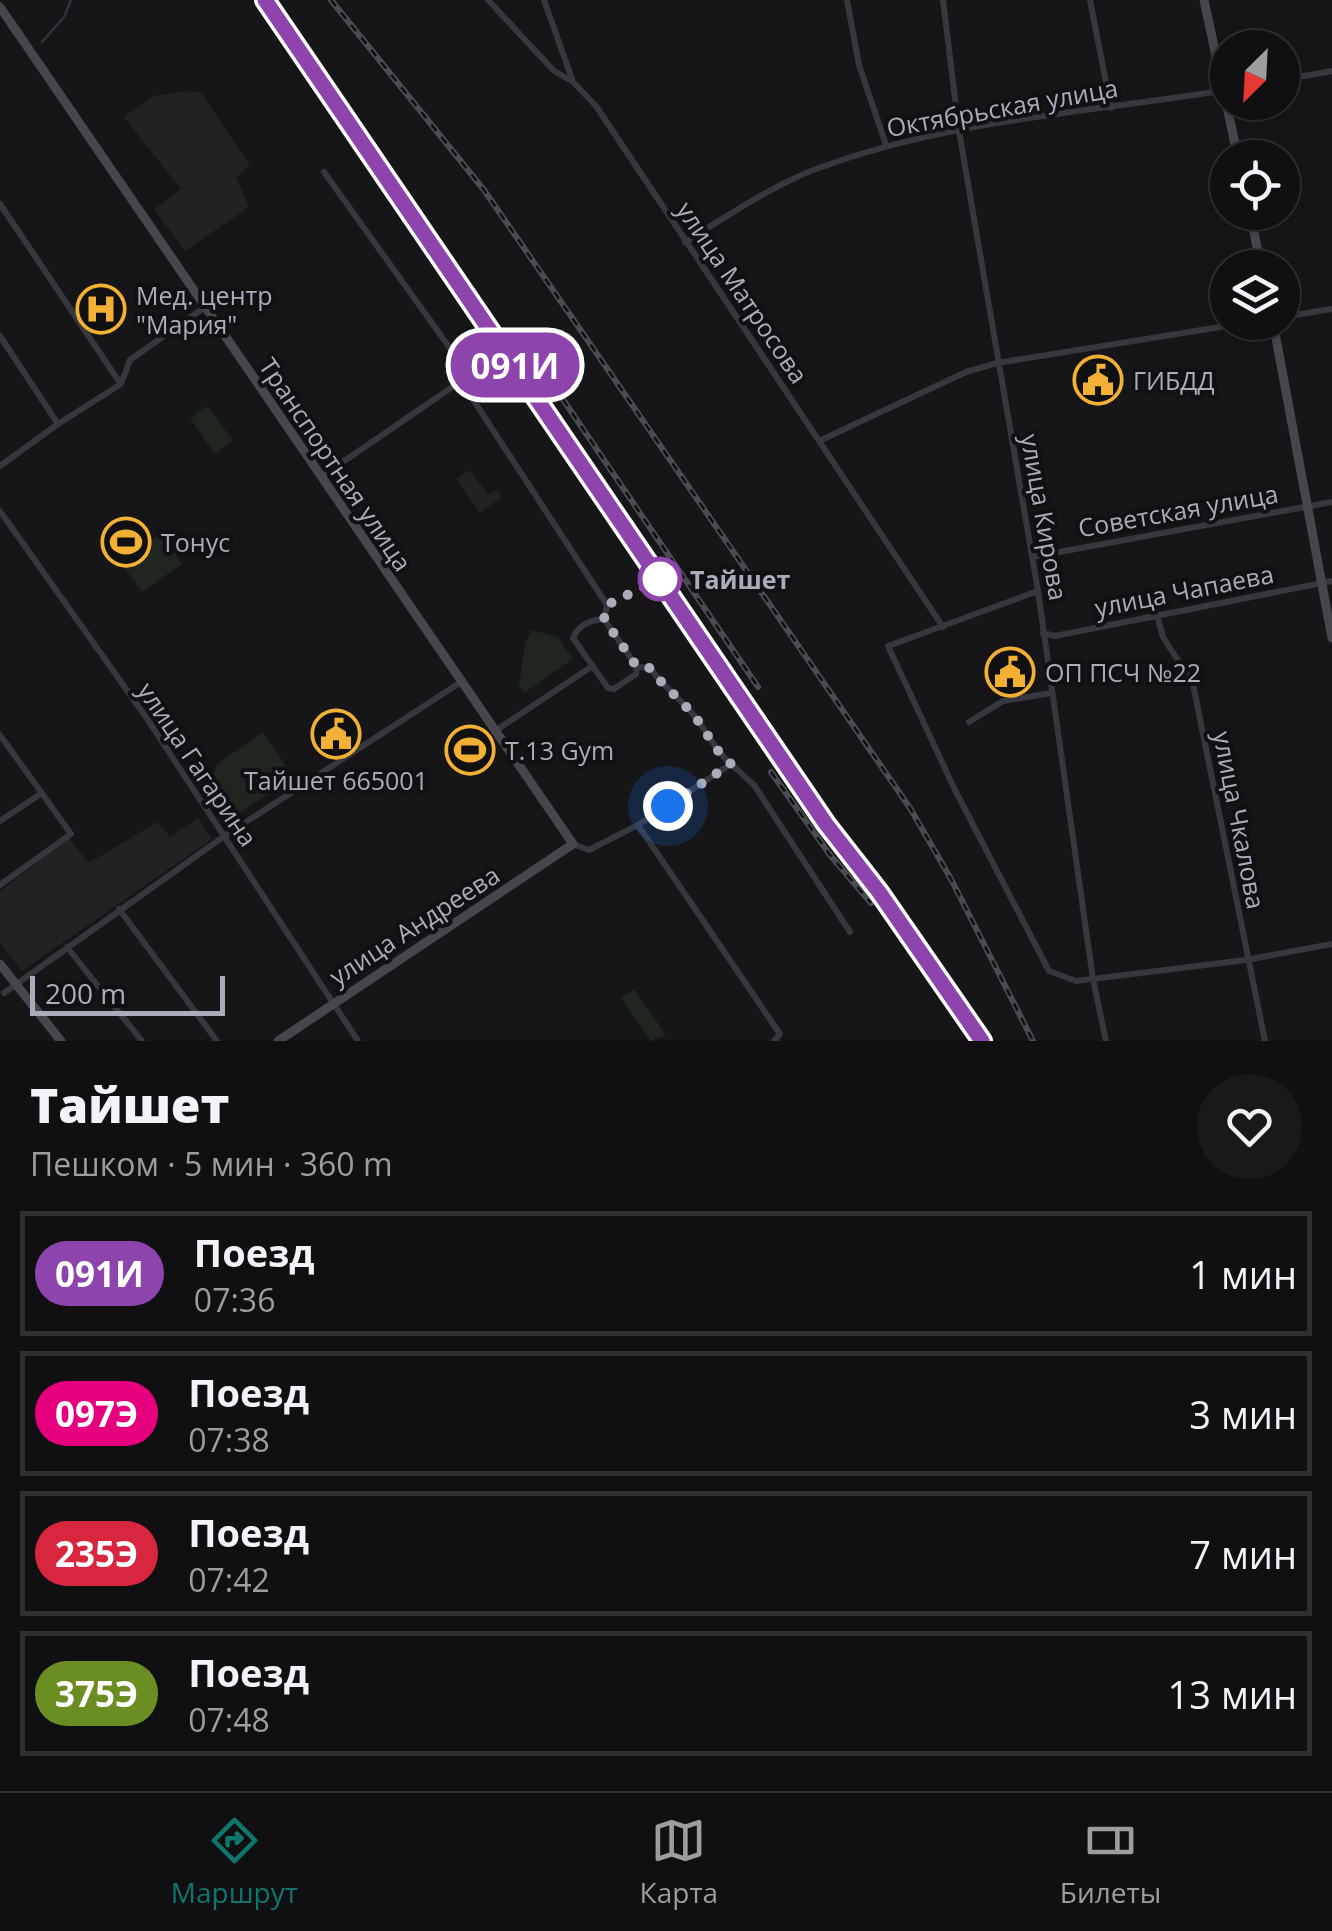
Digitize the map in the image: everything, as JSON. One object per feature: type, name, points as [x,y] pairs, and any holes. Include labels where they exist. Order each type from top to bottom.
[{"type":"street","name":"улица Матросова","points":[[488,0],[554,71],[572,81],[596,106],[943,627]]},
{"type":"street","points":[[544,0],[572,81]]},
{"type":"street","points":[[847,0],[859,65],[886,145]]},
{"type":"street","name":"улица Кирова","points":[[942,0],[1106,1041]]},
{"type":"street","points":[[1090,0],[1111,108]]},
{"type":"street","points":[[1204,0],[1211,30]]},
{"type":"street","name":"Транспортная улица","points":[[0,6],[573,844]]},
{"type":"street","points":[[1300,76],[1332,70]]},
{"type":"street","name":"Октябрьская улица","points":[[685,242],[804,174],[886,145],[1210,93]]},
{"type":"street","points":[[324,172],[452,351],[462,381],[607,605],[604,619],[637,667],[636,674],[614,688],[608,688],[574,638],[576,631],[593,620],[604,619]]},
{"type":"street","points":[[0,204],[121,384]]},
{"type":"street","points":[[0,466],[121,384],[130,360],[205,307]]},
{"type":"street","points":[[1300,314],[1332,309]]},
{"type":"street","points":[[819,441],[966,372],[997,363],[1210,329]]},
{"type":"street","points":[[0,336],[58,424]]},
{"type":"street","points":[[1276,340],[1308,507],[1327,583],[1332,638]]},
{"type":"street","points":[[321,477],[462,381]]},
{"type":"street","name":"Советская улица","points":[[1032,557],[1332,502]]},
{"type":"street","name":"улица Гагарина","points":[[0,511],[148,720],[358,1041]]},
{"type":"street","name":"улица Чапаева","points":[[1043,633],[1054,636],[1327,583]]},
{"type":"street","points":[[1038,591],[888,646],[1049,972],[1076,982],[1246,960],[1332,944]]},
{"type":"street","name":"улица Чкалова","points":[[1157,616],[1162,637],[1193,684],[1265,1041]]},
{"type":"street","points":[[495,731],[591,666]]},
{"type":"street","points":[[637,667],[650,668],[666,690],[692,713],[721,756],[754,785],[850,932]]},
{"type":"street","points":[[4,993],[223,837],[461,682]]},
{"type":"street","points":[[969,722],[1003,702],[1052,692]]},
{"type":"street","points":[[0,735],[71,834],[0,886]]},
{"type":"street","points":[[573,844],[590,850],[638,825],[731,764]]},
{"type":"street","points":[[0,821],[42,794]]},
{"type":"street","points":[[638,825],[780,1034],[774,1041]]},
{"type":"street","name":"улица Андреева","points":[[278,1041],[573,844]]},
{"type":"street","points":[[120,908],[217,1041]]},
{"type":"street","points":[[67,947],[142,1041]]},
{"type":"street","points":[[0,964],[60,1041]]},
{"type":"shaded area","points":[[201,93],[250,165],[236,177],[249,207],[185,251],[154,209],[181,189],[124,117],[153,96]]},
{"type":"shaded area","points":[[208,406],[233,441],[215,454],[190,418]]},
{"type":"shaded area","points":[[470,470],[488,495],[496,490],[502,497],[480,513],[456,479]]},
{"type":"shaded area","points":[[161,534],[182,564],[142,592],[121,563]]},
{"type":"shaded area","points":[[531,630],[558,637],[573,659],[524,693],[519,686]]},
{"type":"shaded area","points":[[263,732],[293,776],[227,822],[207,794],[217,764]]},
{"type":"shaded area","points":[[198,818],[212,839],[22,971],[0,943],[0,891],[69,839],[89,863],[157,822],[170,837]]},
{"type":"shaded area","points":[[634,989],[666,1035],[651,1041],[621,998]]},
{"type":"waterway","points":[[42,42],[64,17],[71,0]]},
{"type":"railway","points":[[272,0],[982,1041]]},
{"type":"railway","points":[[331,0],[484,190],[910,808],[951,879],[1033,1041]]},
{"type":"railway","points":[[545,373],[758,687]]},
{"type":"railway","points":[[771,772],[830,855],[871,903]]},
{"type":"train","name":"091И","points":[[265,0],[826,824],[879,892],[982,1041]]},
{"type":"place","name":"Мед. центр \"Мария\"","points":[[101,309]]},
{"type":"place","name":"ГИБДД","points":[[1098,380]]},
{"type":"place","name":"Тонус","points":[[126,542]]},
{"type":"place","name":"Тайшет","points":[[660,579]]},
{"type":"place","name":"ОП ПСЧ №22","points":[[1010,672]]},
{"type":"place","name":"Тайшет 665001","points":[[336,734]]},
{"type":"place","name":"T.13 Gym","points":[[470,750]]},
{"type":"route","points":[[660,579],[607,605],[604,619],[637,667],[650,668],[666,690],[692,713],[721,756],[731,764],[668,806]]}]
